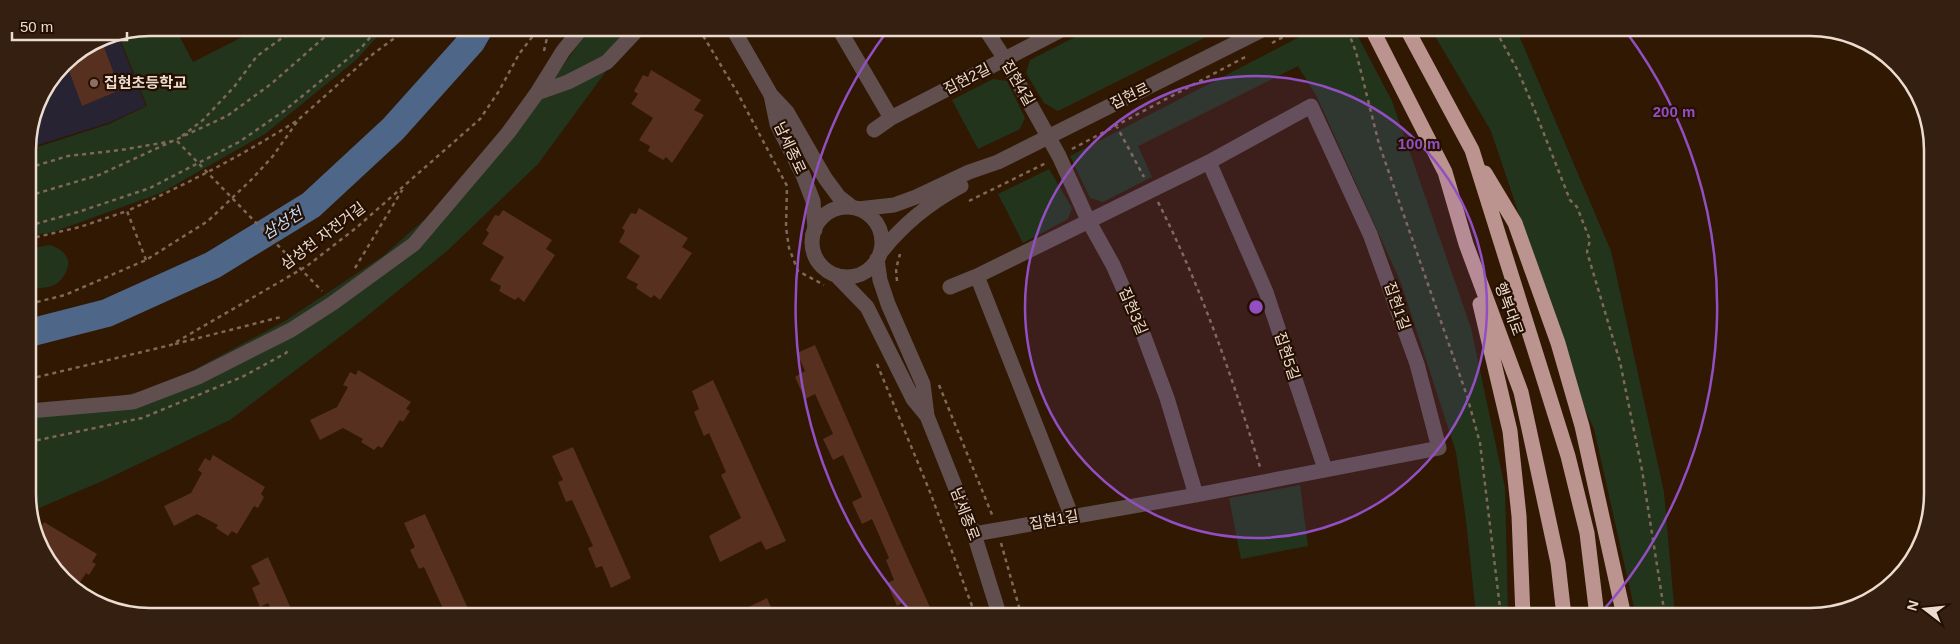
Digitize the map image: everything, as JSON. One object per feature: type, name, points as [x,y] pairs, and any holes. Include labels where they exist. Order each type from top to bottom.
[{"type":"highway","name":"행복대로","points":[[1376,36],[1445,172],[1466,244],[1521,392],[1558,563],[1563,608]]},
{"type":"highway","name":"행복대로","points":[[1411,36],[1472,150],[1568,456],[1587,533],[1596,608]]},
{"type":"highway","points":[[1472,150],[1515,223],[1558,343],[1582,426],[1622,608]]},
{"type":"highway","points":[[1466,244],[1510,431],[1519,516],[1523,608]]},
{"type":"street","points":[[36,410],[133,402],[198,377],[291,330],[334,303],[414,244],[508,133],[537,93],[563,51],[575,36]]},
{"type":"street","points":[[537,93],[568,82],[608,62],[632,36]]},
{"type":"street","name":"남세종로","points":[[737,36],[771,95],[787,112],[825,178],[839,197],[856,208]]},
{"type":"street","points":[[842,36],[891,118]]},
{"type":"street","name":"집현4길","points":[[990,36],[1049,136]]},
{"type":"street","name":"집현2길","points":[[874,130],[891,118],[1049,36]]},
{"type":"street","name":"집현로","points":[[856,208],[894,204],[916,197],[969,172],[998,162],[1250,36]]},
{"type":"street","name":"남세종로","points":[[771,95],[777,124],[803,175],[813,202],[814,230]]},
{"type":"street","name":"집현1길","points":[[950,287],[977,276],[1209,162],[1311,106],[1370,234],[1417,364],[1439,448],[1196,495],[974,534]]},
{"type":"street","name":"집현3길","points":[[1049,136],[1088,220],[1113,265],[1142,331],[1167,398],[1196,495]]},
{"type":"street","name":"집현로","points":[[879,255],[896,232],[917,214],[998,162]]},
{"type":"street","name":"집현5길","points":[[1209,162],[1266,292],[1325,469]]},
{"type":"street","points":[[841,207],[856,208],[873,218],[879,228],[882,244],[879,255],[867,271],[844,276],[833,282],[829,271],[820,263],[814,253],[812,241],[814,230],[820,219],[830,212],[841,207]]},
{"type":"street","name":"남세종로","points":[[879,255],[880,280],[888,304],[923,384],[927,416],[974,534],[997,608]]},
{"type":"street","points":[[977,276],[1072,516]]},
{"type":"street","name":"남세종로","points":[[833,282],[867,307],[913,399],[927,416]]},
{"type":"path","points":[[36,166],[68,156],[122,150],[176,140],[204,120],[234,87],[257,56],[288,36]]},
{"type":"path","points":[[36,194],[99,175],[227,116],[272,84],[326,36]]},
{"type":"path","points":[[36,224],[150,188],[239,142],[284,111],[361,48],[371,36]]},
{"type":"path","points":[[36,237],[80,226],[127,211],[220,167],[300,119],[369,57],[397,36]]},
{"type":"path","name":"삼성천 자전거길","points":[[36,377],[172,345],[308,266],[356,228],[480,118],[499,91],[519,54],[533,36]]},
{"type":"path","points":[[703,36],[787,186],[786,227],[789,248],[798,270],[833,282]]},
{"type":"path","points":[[1270,44],[1285,36]]},
{"type":"path","points":[[1350,36],[1379,144],[1466,396],[1480,443],[1500,608]]},
{"type":"path","points":[[1499,36],[1526,88],[1570,200],[1576,206],[1590,240],[1587,252],[1620,362],[1637,443],[1664,608]]},
{"type":"path","points":[[1072,149],[1253,53]]},
{"type":"path","points":[[36,302],[65,295],[146,260],[208,221],[273,156],[300,119]]},
{"type":"path","points":[[1116,125],[1146,180]]},
{"type":"path","points":[[176,140],[334,303]]},
{"type":"path","points":[[962,204],[1046,163]]},
{"type":"path","points":[[353,271],[407,183]]},
{"type":"path","points":[[1156,198],[1208,314],[1233,381],[1261,471]]},
{"type":"path","points":[[127,211],[146,260]]},
{"type":"path","points":[[897,288],[896,269],[901,250]]},
{"type":"path","points":[[172,345],[286,316]]},
{"type":"path","points":[[874,356],[930,492],[973,608]]},
{"type":"path","points":[[938,382],[998,530],[1019,608]]},
{"type":"shaded area","name":"집현초등학교","points":[[120,40],[146,106],[108,123],[36,146],[38,128],[45,107],[65,75],[87,56],[100,48]]},
{"type":"green space","points":[[143,36],[179,36],[193,62],[244,36],[378,36],[356,60],[265,134],[161,193],[53,232],[36,235],[36,147],[109,124],[147,106],[120,40]]},
{"type":"green space","points":[[584,36],[632,36],[538,164],[447,251],[362,320],[230,420],[107,479],[37,509],[36,414],[162,387],[285,321],[383,256],[494,158],[534,107]]},
{"type":"green space","points":[[1077,36],[1208,36],[1058,111],[1044,103],[1026,73],[1030,60]]},
{"type":"green space","points":[[1301,36],[1358,36],[1392,101],[1471,328],[1505,488],[1508,608],[1475,608],[1466,520],[1456,452],[1401,283],[1317,97],[1298,66],[1138,146],[1152,177],[1103,202],[1090,198],[1070,156]]},
{"type":"green space","points":[[1435,36],[1519,36],[1611,251],[1664,492],[1674,608],[1634,608],[1594,429],[1583,405],[1491,131]]},
{"type":"green space","points":[[993,79],[1007,81],[1025,118],[1020,129],[978,149],[952,100]]},
{"type":"green space","points":[[1049,169],[1072,208],[1068,219],[1023,243],[998,194]]},
{"type":"green space","points":[[50,245],[65,254],[68,260],[68,267],[59,282],[36,289],[36,248]]},
{"type":"green space","points":[[1300,485],[1308,546],[1241,559],[1229,498]]},
{"type":"building","points":[[104,46],[120,90],[82,106],[69,71],[87,56]]},
{"type":"building","points":[[651,70],[701,100],[694,110],[704,115],[672,163],[666,157],[663,160],[648,151],[650,146],[639,140],[653,118],[631,104],[638,94],[634,91],[643,75],[648,77]]},
{"type":"building","points":[[639,208],[688,238],[682,247],[692,253],[660,300],[654,295],[651,298],[636,288],[638,284],[626,278],[640,256],[619,242],[625,231],[622,228],[631,213],[636,214]]},
{"type":"building","points":[[503,210],[552,240],[546,249],[555,255],[524,302],[518,297],[515,300],[499,291],[501,286],[490,280],[504,257],[482,244],[489,233],[486,230],[495,215],[499,216]]},
{"type":"building","points":[[815,345],[930,608],[907,608],[904,602],[897,606],[887,583],[894,580],[886,560],[889,558],[872,519],[862,524],[852,502],[862,497],[843,455],[833,460],[823,439],[833,434],[815,394],[805,399],[795,377],[805,371],[797,353]]},
{"type":"building","points":[[358,370],[411,402],[406,409],[410,411],[403,422],[400,420],[382,448],[378,446],[374,450],[361,442],[363,439],[343,428],[320,440],[310,420],[337,407],[348,387],[343,385],[350,372],[356,375]]},
{"type":"building","points":[[713,380],[786,541],[766,550],[761,541],[720,562],[709,536],[741,518],[721,475],[726,472],[709,433],[704,436],[694,412],[699,409],[692,391]]},
{"type":"building","points":[[573,447],[631,578],[611,588],[602,566],[596,568],[588,548],[593,546],[572,500],[566,502],[558,482],[563,480],[552,456]]},
{"type":"building","points":[[213,455],[265,487],[261,494],[264,497],[258,508],[254,506],[237,534],[232,531],[228,536],[216,528],[218,525],[197,514],[174,526],[164,506],[191,493],[202,473],[198,470],[205,458],[210,461]]},
{"type":"building","points":[[425,514],[468,608],[443,608],[424,567],[419,569],[410,550],[415,547],[404,523]]},
{"type":"building","points":[[44,522],[97,554],[92,562],[96,564],[89,575],[86,573],[80,583],[60,563],[41,527]]},
{"type":"building","points":[[268,557],[291,608],[270,608],[268,603],[260,607],[252,588],[260,584],[251,566]]},
{"type":"building","points":[[767,598],[771,608],[746,608]]},
{"type":"waterway","name":"삼성천","points":[[36,331],[107,313],[213,265],[311,205],[393,129],[474,36]]},
{"type":"place","name":"집현초등학교","points":[[94,83]]}]
